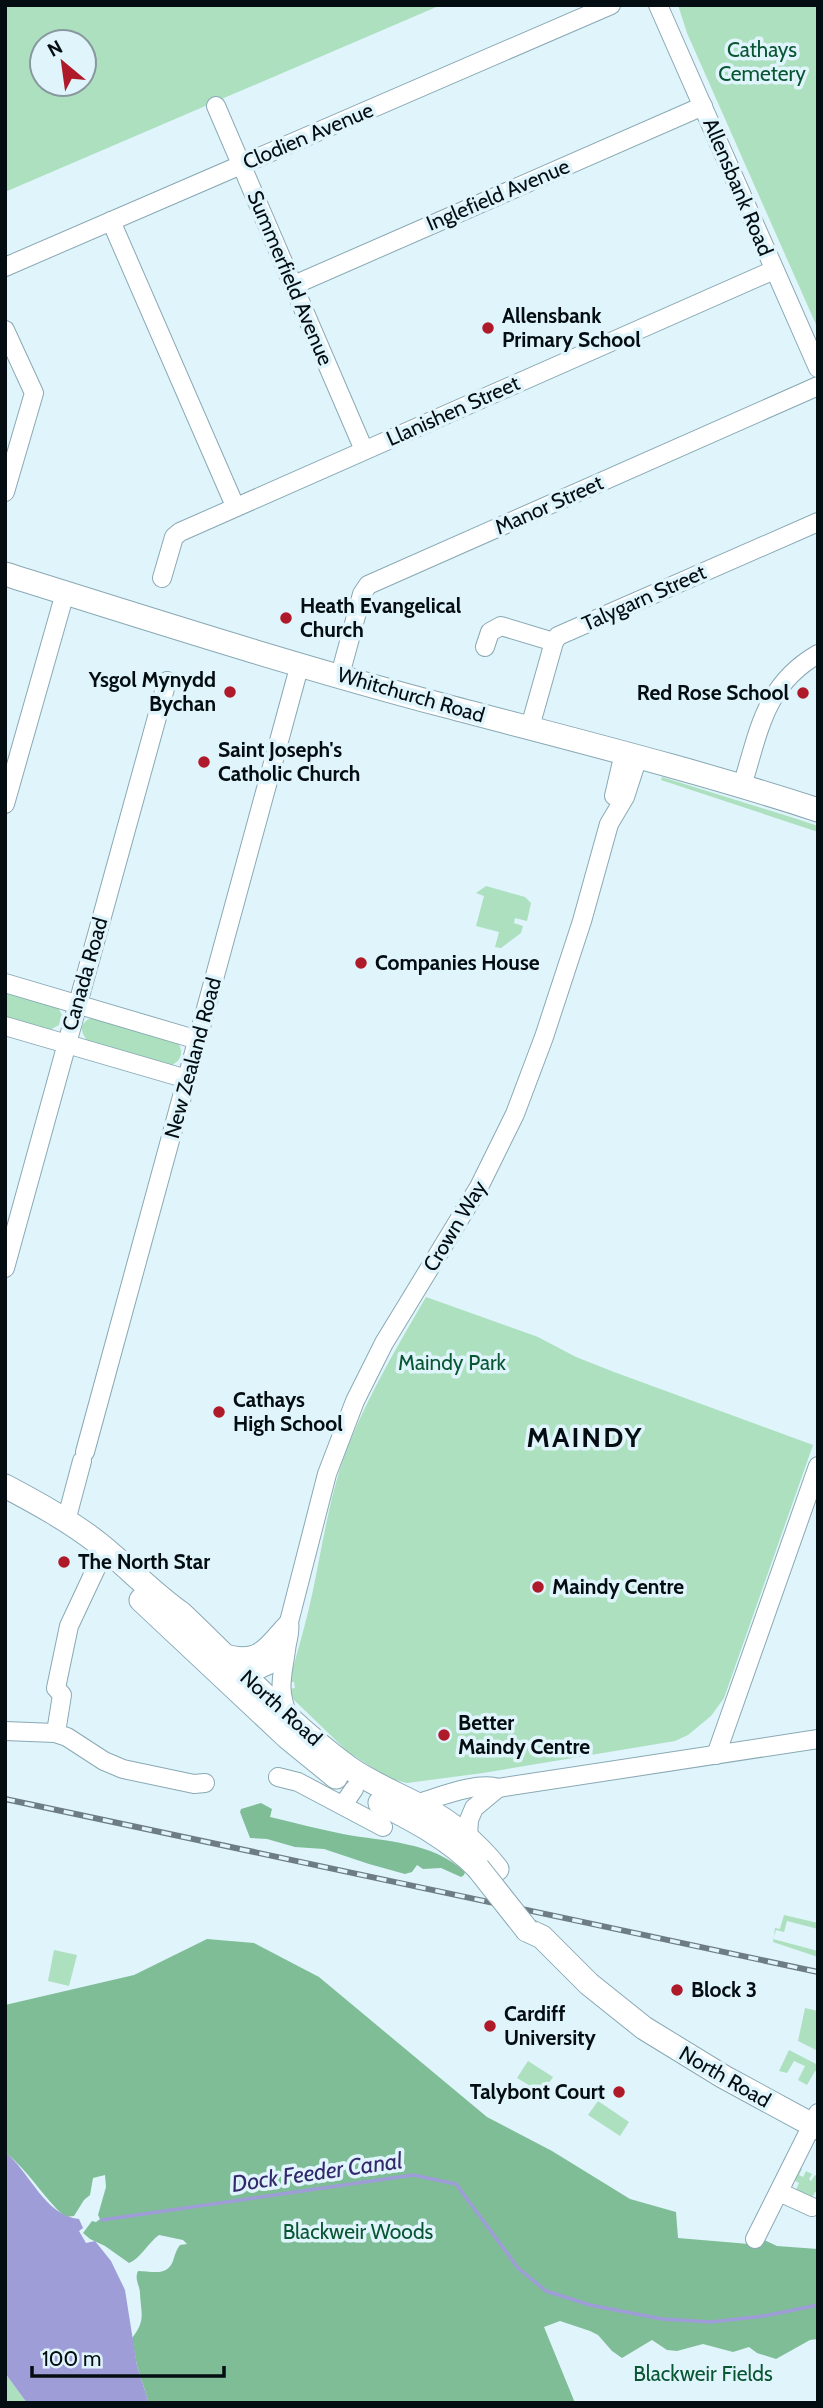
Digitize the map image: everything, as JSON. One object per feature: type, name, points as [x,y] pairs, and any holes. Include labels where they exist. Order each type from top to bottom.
[{"type":"main road","name":"Whitchurch Road","points":[[5,574],[161,624],[742,786],[818,810]]},
{"type":"main road","name":"North Road","points":[[5,1486],[66,1521],[111,1554],[163,1601],[182,1614],[220,1662],[348,1797],[434,1833],[488,1869]]},
{"type":"main road","name":"North Road","points":[[5,1503],[47,1525],[99,1562],[220,1662],[243,1674],[289,1718],[355,1771],[468,1837],[488,1869],[540,1922],[548,1944],[589,1984],[644,2028],[697,2061],[816,2122]]},
{"type":"street","name":"Clodien Avenue","points":[[5,267],[611,5]]},
{"type":"street","name":"Allensbank Road","points":[[658,5],[818,368]]},
{"type":"street","name":"Summerfield Avenue","points":[[216,106],[364,450]]},
{"type":"street","name":"Inglefield Avenue","points":[[294,285],[703,106]]},
{"type":"street","points":[[111,221],[236,506]]},
{"type":"street","name":"Llanishen Street","points":[[162,578],[176,534],[774,270]]},
{"type":"street","points":[[5,330],[34,393],[34,399],[5,492]]},
{"type":"street","name":"Manor Street","points":[[340,675],[362,594],[368,585],[818,386]]},
{"type":"street","name":"Talygarn Street","points":[[554,642],[558,636],[818,522]]},
{"type":"street","points":[[5,804],[65,593]]},
{"type":"street","points":[[485,647],[490,632],[501,626],[554,642],[530,727]]},
{"type":"street","points":[[742,786],[771,698],[785,680],[818,654]]},
{"type":"street","name":"New Zealand Road","points":[[66,1521],[147,1233],[300,664]]},
{"type":"street","name":"Canada Road","points":[[5,1268],[167,681]]},
{"type":"street","name":"Crown Way","points":[[289,1718],[280,1685],[290,1631],[289,1622],[327,1474],[351,1411],[384,1343],[480,1187],[515,1114],[544,1037],[582,921],[609,824],[625,797],[631,755]]},
{"type":"street","points":[[5,983],[198,1040]]},
{"type":"street","points":[[5,1026],[187,1079]]},
{"type":"street","points":[[716,1755],[818,1466]]},
{"type":"street","points":[[57,1726],[62,1695],[56,1688],[65,1638],[99,1562]]},
{"type":"street","name":"Crown Way","points":[[220,1662],[261,1651],[275,1640],[289,1622]]},
{"type":"street","points":[[243,1674],[266,1666],[285,1653]]},
{"type":"street","points":[[5,1731],[55,1733],[123,1769],[194,1784],[205,1783]]},
{"type":"street","points":[[415,1804],[451,1793],[491,1786],[498,1788],[818,1739]]},
{"type":"street","points":[[278,1777],[348,1797],[383,1826]]},
{"type":"street","points":[[468,1837],[469,1820],[474,1808],[498,1788]]},
{"type":"street","points":[[755,2239],[816,2122]]},
{"type":"street","points":[[779,2192],[812,2207]]},
{"type":"green space","points":[[5,5],[441,5],[5,192]]},
{"type":"green space","name":"Cathays Cemetery","points":[[678,5],[818,5],[818,329],[687,33]]},
{"type":"green space","points":[[662,777],[818,826],[818,832],[661,780]]},
{"type":"green space","points":[[486,886],[525,897],[531,903],[527,921],[515,918],[514,923],[523,926],[521,933],[501,948],[495,947],[499,932],[476,926],[484,896],[476,893]]},
{"type":"green space","points":[[5,988],[56,1004],[62,1015],[59,1025],[48,1031],[5,1021]]},
{"type":"green space","points":[[96,1016],[176,1040],[181,1049],[179,1059],[167,1067],[89,1044],[81,1026]]},
{"type":"green space","name":"Maindy Centre","points":[[426,1297],[538,1337],[576,1357],[614,1372],[813,1445],[724,1698],[711,1716],[688,1735],[675,1741],[407,1783],[388,1778],[347,1751],[294,1700],[289,1689],[295,1688],[294,1682],[289,1682],[310,1605],[340,1469],[368,1403]]},
{"type":"green space","points":[[261,1803],[272,1809],[270,1817],[343,1834],[423,1848],[452,1862],[465,1872],[464,1875],[461,1877],[441,1868],[423,1869],[417,1865],[412,1872],[405,1874],[324,1849],[295,1847],[267,1839],[250,1838],[240,1812],[241,1809]]},
{"type":"green space","points":[[784,1915],[818,1923],[818,1929],[787,1921],[784,1932],[776,1930],[774,1937],[775,1928],[780,1929]]},
{"type":"green space","name":"Blackweir Woods","points":[[207,1939],[254,1943],[319,1977],[487,2117],[552,2151],[630,2199],[676,2212],[678,2238],[749,2244],[760,2238],[777,2246],[818,2249],[818,2339],[810,2340],[776,2359],[757,2353],[749,2347],[733,2352],[703,2344],[677,2351],[667,2350],[652,2340],[622,2358],[598,2335],[560,2321],[544,2327],[575,2403],[149,2403],[137,2366],[132,2338],[142,2317],[137,2274],[138,2271],[158,2272],[167,2269],[180,2245],[187,2244],[183,2240],[159,2235],[129,2263],[83,2233],[92,2221],[100,2219],[98,2215],[106,2187],[105,2175],[93,2178],[90,2195],[74,2216],[65,2217],[5,2152],[5,2005],[134,1975]]},
{"type":"green space","points":[[773,1939],[818,1951],[818,1957],[773,1942]]},
{"type":"green space","points":[[54,1950],[77,1955],[69,1986],[48,1981]]},
{"type":"green space","points":[[805,2008],[818,2011],[816,2050],[798,2041]]},
{"type":"green space","points":[[789,2050],[818,2065],[818,2072],[815,2071],[807,2085],[798,2080],[805,2066],[794,2061],[787,2073],[779,2071]]},
{"type":"green space","points":[[528,2061],[553,2077],[542,2093],[517,2078]]},
{"type":"green space","points":[[598,2101],[629,2122],[620,2136],[588,2115]]},
{"type":"green space","points":[[798,2166],[802,2169],[799,2175],[803,2177],[806,2171],[812,2174],[809,2179],[811,2181],[815,2175],[818,2177],[818,2192],[815,2192],[811,2200],[795,2192],[799,2183],[792,2179]]},
{"type":"green space","points":[[5,2373],[27,2403],[5,2403]]},
{"type":"water","points":[[5,2152],[47,2202],[67,2216],[79,2219],[83,2228],[79,2231],[86,2243],[95,2241],[111,2261],[125,2290],[137,2366],[149,2403],[27,2403],[5,2373]]},
{"type":"waterway","name":"Dock Feeder Canal","points":[[102,2220],[413,2175],[456,2184],[518,2268],[546,2291],[590,2305],[662,2319],[711,2322],[764,2316],[818,2305]]},
{"type":"railway","points":[[5,1799],[818,1972]]},
{"type":"place","name":"Allensbank Primary School","points":[[488,328]]},
{"type":"place","name":"Heath Evangelical Church","points":[[286,618]]},
{"type":"place","name":"Ysgol Mynydd Bychan","points":[[230,692]]},
{"type":"place","name":"Red Rose School","points":[[803,693]]},
{"type":"place","name":"Saint Joseph's Catholic Church","points":[[204,762]]},
{"type":"place","name":"Companies House","points":[[361,963]]},
{"type":"place","name":"Cathays High School","points":[[219,1412]]},
{"type":"place","name":"The North Star","points":[[64,1562]]},
{"type":"place","name":"Maindy Centre","points":[[538,1587]]},
{"type":"place","name":"Better Maindy Centre","points":[[444,1735]]},
{"type":"place","name":"Block 3","points":[[677,1990]]},
{"type":"place","name":"Cardiff University","points":[[490,2026]]},
{"type":"place","name":"Talybont Court","points":[[619,2092]]},
{"type":"district","name":"MAINDY","points":[[585,1437]]},
{"type":"park label","name":"Maindy Park","points":[[452,1363]]},
{"type":"park label","name":"Blackweir Fields","points":[[703,2374]]}]
